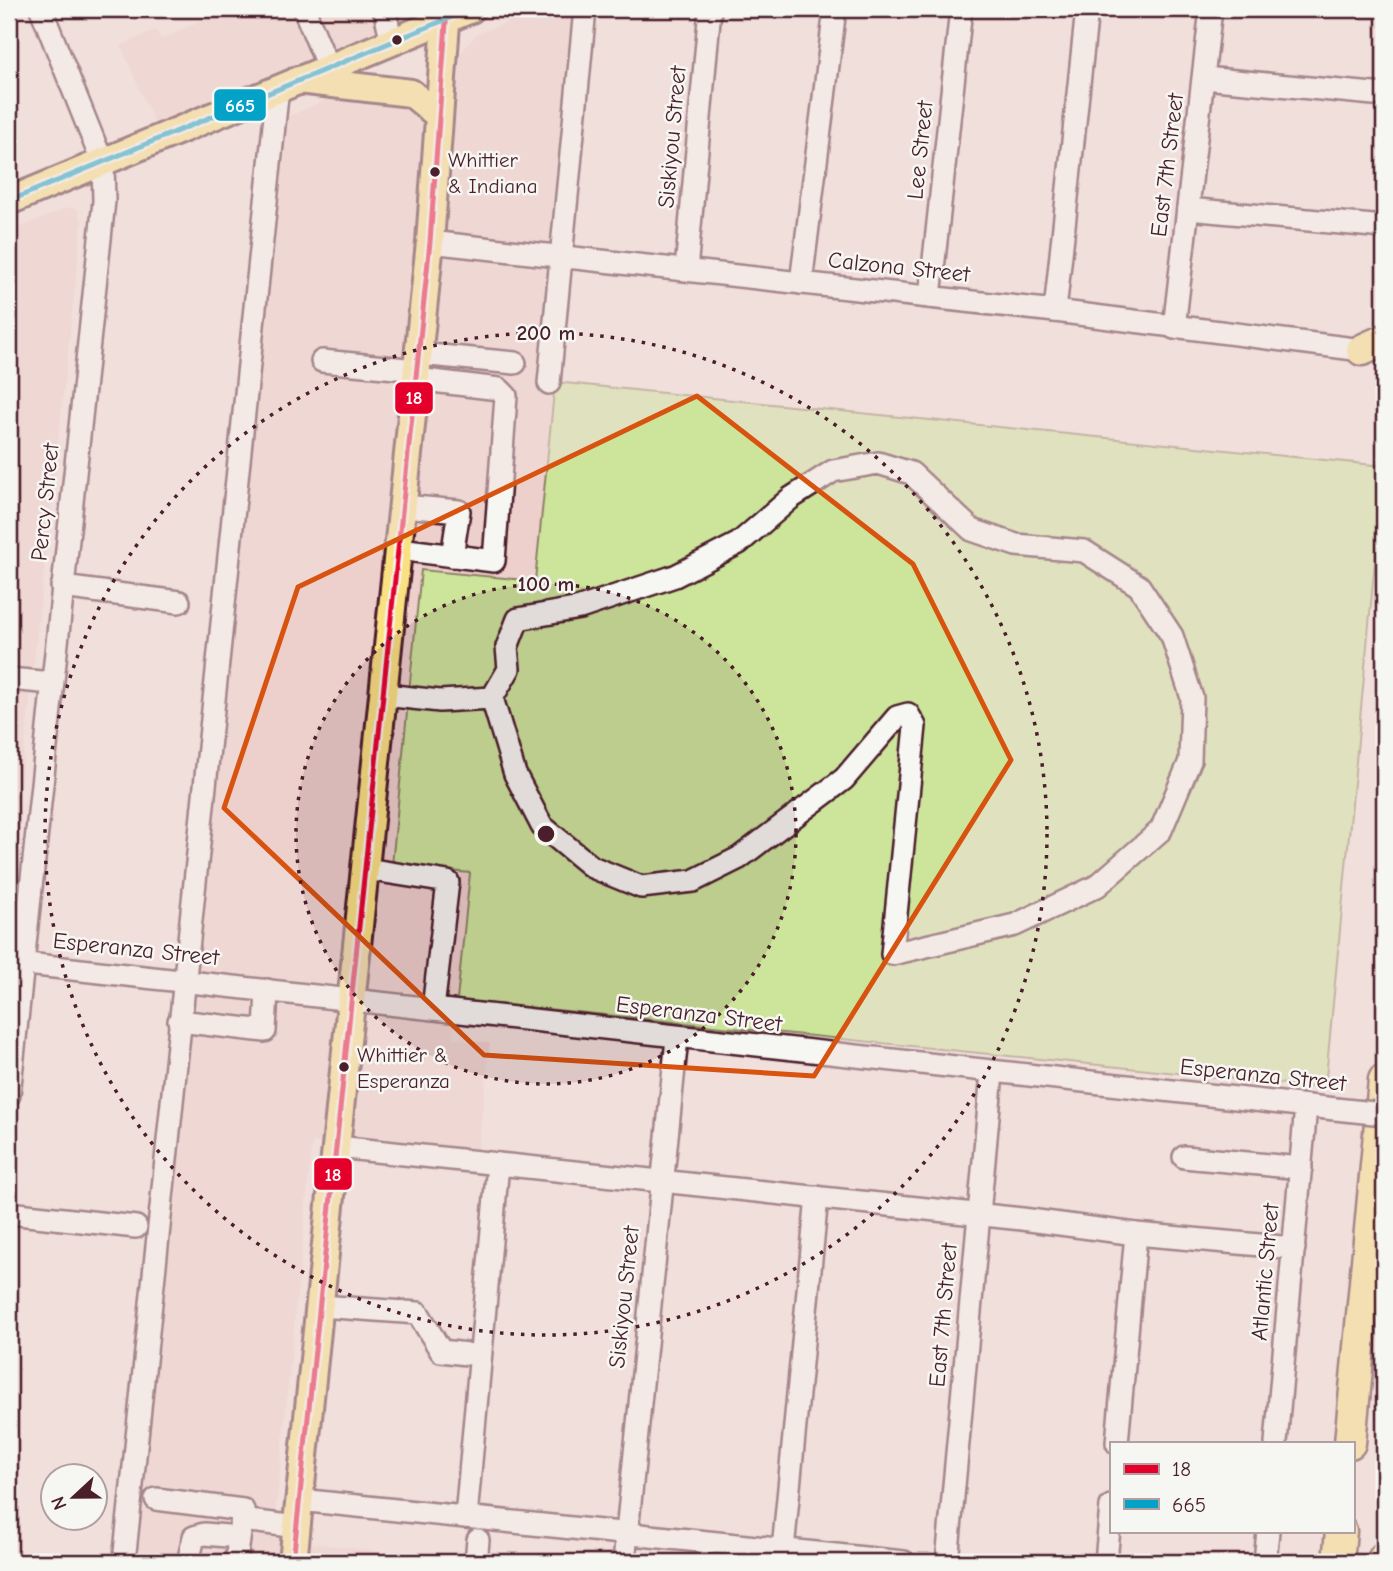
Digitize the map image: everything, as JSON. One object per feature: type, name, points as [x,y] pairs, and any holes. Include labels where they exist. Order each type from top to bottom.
[{"type":"highway","points":[[1350,1442],[1384,1080]]},
{"type":"highway","points":[[1338,1562],[1341,1532]]},
{"type":"main road","points":[[9,201],[103,164],[455,12]]},
{"type":"main road","points":[[293,1562],[430,242],[439,116],[455,12]]},
{"type":"main road","points":[[287,83],[411,93],[439,116]]},
{"type":"street","name":"Percy Street","points":[[9,1095],[16,963],[52,683],[104,201],[103,164],[41,9]]},
{"type":"street","points":[[304,9],[328,67]]},
{"type":"street","points":[[384,9],[392,41]]},
{"type":"street","points":[[549,383],[559,257],[585,9]]},
{"type":"street","name":"Siskiyou Street","points":[[686,271],[710,9]]},
{"type":"street","points":[[802,283],[835,9]]},
{"type":"street","name":"Lee Street","points":[[930,297],[961,9]]},
{"type":"street","points":[[1055,311],[1087,9]]},
{"type":"street","name":"East 7th Street","points":[[1174,328],[1211,9]]},
{"type":"street","points":[[1204,78],[1384,95]]},
{"type":"street","points":[[124,1562],[183,981],[287,83]]},
{"type":"street","points":[[1188,209],[1384,227]]},
{"type":"street","name":"Calzona Street","points":[[430,242],[1055,311],[1174,328],[1377,350]]},
{"type":"street","points":[[322,361],[417,367],[515,363]]},
{"type":"street","points":[[399,549],[494,561],[506,396],[499,388],[417,367]]},
{"type":"street","points":[[878,463],[911,473],[972,530],[1016,545],[1084,551],[1139,586],[1172,636],[1192,698],[1190,761],[1161,830],[1097,886],[1015,925],[892,954],[915,726],[908,715],[897,717],[844,779],[739,858],[693,880],[641,887],[592,867],[542,826],[515,774],[492,698],[509,669],[507,647],[518,619],[580,608],[675,576],[739,543],[791,498],[833,471],[878,463]]},
{"type":"street","points":[[403,506],[459,511],[452,556]]},
{"type":"street","points":[[62,587],[179,602]]},
{"type":"street","points":[[552,611],[566,628]]},
{"type":"street","points":[[9,679],[52,683]]},
{"type":"street","points":[[384,695],[440,701],[492,698]]},
{"type":"street","points":[[366,869],[448,882],[433,1009]]},
{"type":"street","name":"Esperanza Street","points":[[16,963],[992,1073],[1384,1114]]},
{"type":"street","points":[[179,1021],[265,1031],[267,990]]},
{"type":"street","name":"Siskiyou Street","points":[[624,1562],[677,1038]]},
{"type":"street","name":"East 7th Street","points":[[947,1562],[992,1073]]},
{"type":"street","name":"Atlantic Street","points":[[1276,1442],[1306,1106]]},
{"type":"street","points":[[337,1147],[662,1180],[1136,1234],[1294,1248]]},
{"type":"street","points":[[1184,1157],[1301,1168]]},
{"type":"street","points":[[466,1517],[498,1164]]},
{"type":"street","points":[[783,1550],[817,1197]]},
{"type":"street","points":[[9,1213],[136,1227]]},
{"type":"street","points":[[1117,1442],[1136,1234]]},
{"type":"street","points":[[320,1306],[418,1313],[441,1351],[467,1354]]},
{"type":"street","points":[[156,1499],[243,1510],[236,1562]]},
{"type":"street","points":[[299,1500],[904,1562]]},
{"type":"street","points":[[1106,1562],[1110,1517]]},
{"type":"street","points":[[188,1562],[194,1537],[240,1529],[297,1527]]},
{"type":"street","points":[[1265,1562],[1268,1532]]},
{"type":"street","points":[[476,1562],[478,1540]]},
{"type":"highlighted area","points":[[697,396],[913,564],[1011,760],[814,1076],[484,1055],[224,808],[298,587]]},
{"type":"shaded area","points":[[225,9],[471,9],[161,138],[121,46],[155,30],[161,40]]},
{"type":"shaded area","points":[[543,9],[583,9],[554,389],[535,581],[393,865],[470,872],[453,1038],[490,1043],[477,1156],[312,1142],[273,1538],[435,1559],[435,1562],[122,1562],[285,118],[331,98],[415,107],[477,34]]},
{"type":"shaded area","points":[[67,208],[77,209],[82,221],[9,888],[9,232]]},
{"type":"green space","points":[[555,382],[1384,466],[1325,1088],[457,1000],[470,873],[392,865],[421,570],[535,581]]},
{"type":"transit line","name":"18","points":[[293,1562],[430,242],[447,9]]},
{"type":"transit line","name":"665","points":[[9,201],[471,9]]},
{"type":"place","name":"Whittier & Indiana","points":[[435,172]]},
{"type":"place","name":"Whittier & Esperanza","points":[[344,1067]]}]
